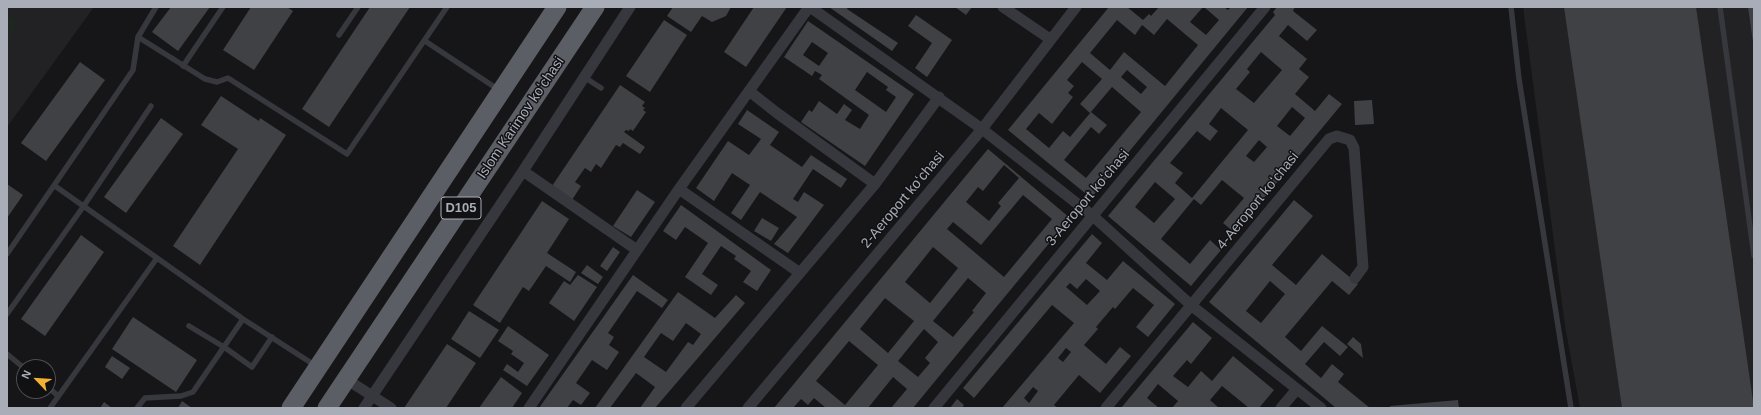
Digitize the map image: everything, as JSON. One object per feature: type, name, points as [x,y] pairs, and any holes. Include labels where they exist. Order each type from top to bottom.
[{"type":"highway","name":"D105","points":[[291,408],[557,7]]},
{"type":"highway","name":"Islom Karimov koʻchasi","points":[[327,408],[595,7]]},
{"type":"street","points":[[364,408],[523,171],[630,7]]},
{"type":"street","points":[[529,408],[679,189],[810,7],[939,97],[1093,216],[1192,306],[1321,408]]},
{"type":"street","points":[[1004,7],[1050,39]]},
{"type":"street","name":"2-Aeroport koʻchasi","points":[[748,408],[982,129],[1076,7]]},
{"type":"street","name":"3-Aeroport koʻchasi","points":[[934,408],[1266,7]]},
{"type":"street","points":[[749,91],[776,114],[875,184]]},
{"type":"street","points":[[686,408],[875,184],[939,97]]},
{"type":"street","name":"4-Aeroport koʻchasi","points":[[1106,408],[1329,139],[1337,136],[1350,140],[1354,148],[1363,267],[1355,278]]},
{"type":"street","points":[[523,171],[637,250]]},
{"type":"street","points":[[679,189],[800,273]]},
{"type":"street","points":[[346,378],[372,395],[385,406]]},
{"type":"street","points":[[1281,408],[1297,388]]},
{"type":"lane","points":[[7,254],[133,70],[138,36],[156,7]]},
{"type":"lane","points":[[183,66],[223,7]]},
{"type":"lane","points":[[339,35],[358,7]]},
{"type":"lane","points":[[138,36],[205,79],[217,82],[228,78],[347,154],[447,7]]},
{"type":"lane","points":[[1511,7],[1519,79],[1571,408]]},
{"type":"lane","points":[[1720,7],[1754,256]]},
{"type":"lane","points":[[425,41],[501,92]]},
{"type":"lane","points":[[584,77],[601,88]]},
{"type":"lane","points":[[7,314],[83,207],[151,106]]},
{"type":"lane","points":[[55,186],[243,319],[318,368]]},
{"type":"lane","points":[[50,408],[157,258]]},
{"type":"lane","points":[[137,408],[145,398],[181,396],[193,392],[243,319]]},
{"type":"lane","points":[[189,326],[224,347],[252,367],[272,337]]},
{"type":"lane","points":[[7,354],[16,361]]},
{"type":"shaded area","points":[[7,7],[94,7],[7,127]]},
{"type":"shaded area","points":[[1523,7],[1754,7],[1754,408],[1580,408],[1565,326]]},
{"type":"shaded area","points":[[7,14],[20,23],[7,41]]},
{"type":"building","points":[[171,7],[210,7],[178,51],[152,32]]},
{"type":"building","points":[[251,7],[287,7],[293,11],[254,70],[223,50]]},
{"type":"building","points":[[370,7],[410,7],[329,127],[302,109]]},
{"type":"building","points":[[673,7],[731,7],[726,16],[712,22],[702,16],[691,32],[667,16]]},
{"type":"building","points":[[754,7],[787,7],[746,67],[724,52]]},
{"type":"building","points":[[829,7],[848,7],[847,9],[898,43],[892,51]]},
{"type":"building","points":[[955,7],[972,7],[966,15]]},
{"type":"building","points":[[1109,7],[1127,7],[1143,20],[1149,14],[1151,16],[1159,7],[1203,7],[1190,22],[1206,35],[1219,20],[1204,7],[1224,7],[1228,10],[1231,7],[1248,7],[1091,198],[1008,130]],"holes":[[[1167,19],[1198,45],[1165,86],[1124,52],[1110,70],[1090,53],[1117,20],[1135,35],[1142,25],[1154,35]],[[1082,62],[1102,79],[1080,104],[1090,113],[1112,87],[1141,112],[1086,178],[1064,160],[1091,127],[1099,134],[1107,125],[1091,112],[1070,137],[1063,131],[1049,148],[1026,129],[1039,113],[1052,124],[1073,97],[1068,93],[1074,86],[1067,80]],[[1127,70],[1147,87],[1141,94],[1121,77]]]},
{"type":"building","points":[[1277,7],[1295,7],[1293,11],[1317,30],[1307,41],[1288,25],[1279,36],[1307,59],[1299,69],[1309,77],[1295,94],[1315,111],[1329,94],[1342,104],[1235,233],[1223,223],[1244,198],[1222,180],[1201,205],[1194,199],[1161,239],[1190,264],[1210,240],[1221,250],[1191,286],[1108,216],[1275,15],[1273,12]],"holes":[[[1261,52],[1282,70],[1254,103],[1236,89],[1250,72],[1247,69]],[[1292,107],[1305,118],[1290,136],[1277,126]],[[1221,108],[1248,130],[1192,198],[1175,183],[1183,173],[1170,163],[1197,131],[1210,141],[1218,131],[1209,124]],[[1259,140],[1267,147],[1254,162],[1246,156]],[[1155,182],[1175,199],[1154,223],[1135,207]]]},
{"type":"building","points":[[1564,7],[1696,7],[1754,408],[1622,408]]},
{"type":"building","points":[[1748,7],[1754,7],[1754,42],[1753,42]]},
{"type":"building","points":[[916,15],[952,40],[927,77],[915,68],[932,43],[908,26]]},
{"type":"building","points":[[664,20],[687,35],[650,92],[626,76]]},
{"type":"building","points":[[808,21],[914,94],[865,166],[801,122],[809,110],[812,112],[819,101],[837,114],[844,104],[852,110],[845,120],[860,129],[869,115],[819,79],[822,75],[815,71],[812,76],[784,57]],"holes":[[[812,42],[828,53],[819,66],[803,55]],[[867,72],[888,87],[886,90],[896,97],[886,112],[855,90]]]},
{"type":"building","points":[[80,62],[105,80],[46,161],[21,143]]},
{"type":"building","points":[[620,85],[645,102],[642,106],[645,108],[643,110],[646,112],[633,131],[630,129],[629,131],[626,130],[624,132],[645,147],[640,154],[623,143],[620,147],[616,145],[601,168],[596,164],[591,172],[585,168],[575,182],[581,186],[572,200],[552,186]]},
{"type":"building","points":[[221,96],[259,121],[260,118],[286,135],[200,265],[173,246],[238,149],[201,125]]},
{"type":"building","points":[[1372,100],[1374,124],[1355,125],[1354,101]]},
{"type":"building","points":[[747,110],[779,132],[770,145],[802,167],[811,155],[847,179],[841,188],[813,169],[793,199],[798,202],[804,192],[824,205],[788,253],[774,244],[797,217],[760,192],[741,220],[731,213],[750,185],[732,173],[714,201],[696,188],[728,141],[749,155],[761,139],[738,124]]},
{"type":"building","points":[[161,118],[183,134],[126,213],[104,197]]},
{"type":"building","points":[[988,149],[1070,218],[913,408],[891,408],[907,389],[893,377],[868,408],[826,408],[814,398],[808,405],[801,399],[793,408],[774,408]],"holes":[[[1004,165],[1019,178],[998,203],[1001,206],[989,221],[966,202],[978,187],[983,191]],[[1023,195],[1052,219],[1004,277],[947,229],[953,222],[981,245]],[[933,247],[958,268],[930,303],[905,282]],[[968,278],[986,293],[972,311],[974,312],[953,337],[933,321]],[[885,298],[914,321],[888,353],[860,329]],[[924,329],[938,342],[925,358],[930,363],[918,377],[898,361]],[[849,341],[878,365],[845,405],[816,381]]]},
{"type":"building","points":[[7,184],[23,195],[7,218]]},
{"type":"building","points":[[637,190],[655,202],[631,237],[613,226]]},
{"type":"building","points":[[1294,200],[1313,216],[1272,265],[1296,285],[1322,254],[1358,284],[1349,295],[1332,281],[1285,337],[1301,351],[1322,326],[1348,347],[1340,356],[1324,342],[1305,364],[1321,378],[1332,364],[1344,374],[1338,382],[1370,408],[1336,408],[1209,302]],"holes":[[[1270,281],[1285,294],[1261,323],[1246,311]]]},
{"type":"building","points":[[542,201],[569,219],[547,253],[576,272],[570,282],[546,266],[529,291],[523,287],[500,323],[473,305]]},
{"type":"building","points":[[681,205],[771,270],[757,291],[743,282],[751,271],[734,259],[736,256],[721,246],[702,274],[718,285],[711,295],[685,277],[708,243],[685,227],[676,240],[663,231]]},
{"type":"building","points":[[762,218],[779,228],[771,241],[754,231]]},
{"type":"building","points":[[1092,234],[1102,243],[1086,263],[1107,280],[1123,261],[1175,304],[1148,337],[1136,327],[1154,305],[1133,288],[1115,309],[1113,307],[1096,327],[1098,329],[1084,345],[1106,364],[1120,347],[1131,356],[1100,393],[1079,375],[1054,405],[1058,408],[1002,408],[1074,323],[1052,305],[974,398],[963,388]],"holes":[[[1086,279],[1100,291],[1087,305],[1066,287],[1070,283],[1077,289]],[[1066,348],[1071,352],[1063,362],[1058,358]],[[1033,387],[1038,391],[1029,403],[1024,398]]]},
{"type":"building","points":[[81,235],[104,252],[45,336],[21,319]]},
{"type":"building","points":[[613,247],[620,252],[607,271],[600,266]]},
{"type":"building","points":[[587,265],[603,277],[598,284],[581,273]]},
{"type":"building","points":[[578,275],[597,287],[574,321],[549,303],[564,281],[570,285]]},
{"type":"building","points":[[633,275],[668,300],[662,308],[637,291],[608,333],[614,337],[609,345],[619,352],[607,370],[592,360],[576,383],[590,393],[581,405],[573,400],[567,408],[539,408]]},
{"type":"building","points":[[678,292],[715,318],[736,295],[745,303],[655,408],[640,408],[655,387],[636,373],[610,408],[595,408]],"holes":[[[686,323],[701,334],[693,345],[688,342],[666,372],[644,357],[661,333],[673,341]]]},
{"type":"building","points":[[469,311],[499,330],[480,358],[451,339]]},
{"type":"building","points":[[133,317],[197,360],[176,392],[112,349]]},
{"type":"building","points":[[1193,322],[1212,338],[1191,364],[1187,360],[1173,376],[1188,387],[1201,371],[1212,381],[1233,356],[1274,390],[1259,408],[1249,408],[1222,386],[1210,400],[1219,408],[1172,408],[1178,401],[1158,384],[1147,398],[1159,408],[1121,408]]},
{"type":"building","points":[[508,326],[549,355],[527,386],[503,370],[507,364],[518,372],[524,363],[511,354],[513,351],[498,341]]},
{"type":"building","points":[[1353,337],[1361,344],[1363,358],[1347,344]]},
{"type":"building","points":[[447,344],[476,363],[446,408],[404,408]]},
{"type":"building","points":[[112,356],[130,368],[122,379],[105,367]]},
{"type":"building","points":[[501,377],[522,393],[512,408],[479,408]]},
{"type":"building","points":[[957,399],[964,405],[962,408],[950,408]]},
{"type":"building","points":[[1458,400],[1459,408],[1391,408],[1390,406]]},
{"type":"building","points":[[182,401],[192,408],[178,408]]},
{"type":"building","points":[[104,402],[112,408],[100,408]]}]
